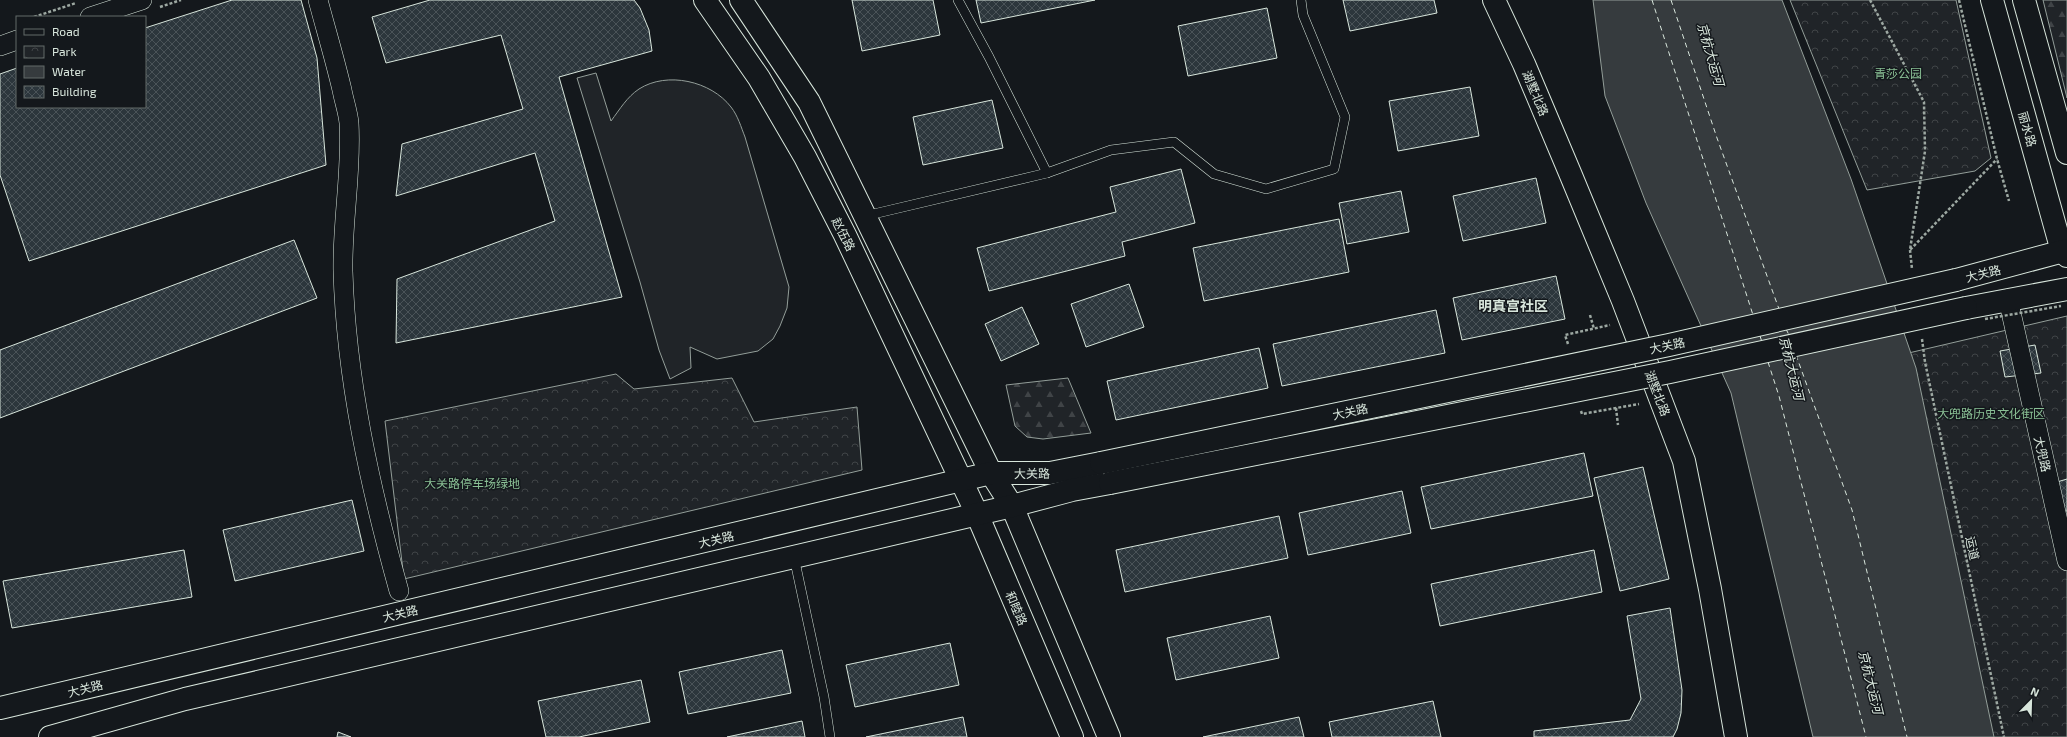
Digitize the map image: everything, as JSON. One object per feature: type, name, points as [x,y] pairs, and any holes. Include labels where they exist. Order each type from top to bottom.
[{"type":"main road","name":"赵伍路","points":[[705,0],[759,78],[805,157],[845,235],[961,480]]},
{"type":"main road","points":[[742,0],[809,102],[864,217],[897,279],[991,473],[1012,506],[1109,737]]},
{"type":"main road","name":"湖墅北路","points":[[1494,0],[1524,64],[1623,301],[1684,460],[1710,589],[1736,737]]},
{"type":"main road","name":"丽水路","points":[[1992,0],[2065,252]]},
{"type":"main road","points":[[2024,0],[2067,153]]},
{"type":"main road","name":"大关路","points":[[0,708],[991,473],[1050,473],[1101,463],[1669,345],[1956,280],[2065,252]]},
{"type":"main road","name":"大关路","points":[[50,737],[185,699],[1012,506],[1072,490],[1662,373],[2008,299],[2067,288]]},
{"type":"main road","name":"和睦路","points":[[961,480],[977,514],[1072,737]]},
{"type":"street","points":[[93,16],[142,0]]},
{"type":"street","points":[[318,0],[349,122],[348,178],[343,270],[351,366],[366,458],[380,522],[399,591]]},
{"type":"street","points":[[0,46],[16,40]]},
{"type":"street","name":"大兜路","points":[[2008,299],[2067,561]]},
{"type":"lane","points":[[958,0],[990,57],[1047,173]]},
{"type":"lane","points":[[864,217],[1047,173],[1111,150],[1174,142],[1214,174],[1266,189],[1334,169],[1345,118],[1303,15],[1301,0]]},
{"type":"lane","points":[[794,557],[824,697],[830,737]]},
{"type":"path","points":[[1870,0],[1924,102],[1925,151],[1910,250],[1997,159]]},
{"type":"path","points":[[1959,0],[1997,159],[2009,202]]},
{"type":"path","points":[[37,16],[77,2]]},
{"type":"path","points":[[1590,315],[1594,329]]},
{"type":"path","points":[[1568,346],[1566,335],[1613,325]]},
{"type":"path","name":"运道","points":[[1925,362],[2004,737]]},
{"type":"path","points":[[1616,408],[1618,425]]},
{"type":"green space","name":"青莎公园","points":[[1790,0],[1956,0],[1991,158],[1975,171],[1867,190]]},
{"type":"green space","points":[[2043,0],[2067,0],[2067,98]]},
{"type":"green space","points":[[596,73],[611,121],[631,96],[639,89],[662,81],[675,80],[700,85],[712,91],[722,98],[736,114],[745,137],[789,287],[787,308],[780,326],[773,339],[758,351],[717,359],[690,347],[691,368],[670,379],[659,350],[640,282],[577,78]]},
{"type":"green space","name":"大兜路历史文化街区","points":[[2067,316],[2067,737],[1983,737],[1900,355]]},
{"type":"green space","name":"大关路停车场绿地","points":[[616,374],[634,389],[732,378],[754,422],[857,407],[862,470],[404,579],[385,421]]},
{"type":"green space","points":[[1068,378],[1091,433],[1043,439],[1027,437],[1015,426],[1006,385]]},
{"type":"water","name":"京杭大运河","points":[[1593,0],[1782,0],[1851,179],[1916,368],[1994,737],[1813,737],[1731,393],[1646,203],[1605,96]]},
{"type":"building","points":[[232,0],[301,0],[317,58],[326,165],[29,261],[0,175],[0,74],[16,68],[16,108],[146,108],[146,28]]},
{"type":"building","points":[[430,0],[634,0],[640,8],[649,30],[652,51],[559,77],[622,297],[396,343],[397,279],[555,221],[535,153],[396,196],[402,144],[523,109],[501,35],[386,63],[372,17]]},
{"type":"building","points":[[852,0],[933,0],[940,35],[862,51]]},
{"type":"building","points":[[976,0],[1095,0],[981,23]]},
{"type":"building","points":[[1343,0],[1434,0],[1437,13],[1350,31]]},
{"type":"building","points":[[1267,8],[1277,58],[1188,76],[1178,26]]},
{"type":"building","points":[[1470,87],[1479,136],[1398,151],[1389,101]]},
{"type":"building","points":[[992,100],[1003,148],[923,165],[913,117]]},
{"type":"building","points":[[1181,169],[1195,223],[1122,242],[1125,256],[989,291],[977,248],[1116,212],[1110,187]]},
{"type":"building","points":[[1536,178],[1546,223],[1463,241],[1453,196]]},
{"type":"building","points":[[1401,191],[1409,232],[1347,244],[1339,203]]},
{"type":"building","points":[[1339,219],[1349,272],[1204,301],[1193,248]]},
{"type":"building","points":[[294,240],[317,298],[0,418],[0,350]]},
{"type":"building","points":[[1556,276],[1565,319],[1462,340],[1453,298]]},
{"type":"building","points":[[1129,284],[1144,327],[1086,347],[1071,304]]},
{"type":"building","points":[[1022,307],[1039,344],[1001,361],[985,324]]},
{"type":"building","points":[[1436,310],[1445,353],[1282,386],[1273,344]]},
{"type":"building","points":[[2035,345],[2041,373],[2005,377],[2000,351]]},
{"type":"building","points":[[1259,348],[1268,388],[1116,420],[1107,381]]},
{"type":"building","points":[[1584,453],[1593,496],[1431,529],[1421,487]]},
{"type":"building","points":[[1643,467],[1669,579],[1620,591],[1594,478]]},
{"type":"building","points":[[2067,479],[2067,511],[2063,511],[2057,482]]},
{"type":"building","points":[[1402,491],[1411,533],[1308,555],[1299,513]]},
{"type":"building","points":[[352,500],[364,551],[235,581],[223,530]]},
{"type":"building","points":[[1279,516],[1288,558],[1125,592],[1116,550]]},
{"type":"building","points":[[184,550],[192,597],[12,628],[3,581]]},
{"type":"building","points":[[1594,550],[1602,592],[1440,626],[1431,584]]},
{"type":"building","points":[[1670,608],[1682,690],[1681,713],[1677,729],[1673,737],[1534,737],[1534,731],[1630,720],[1641,699],[1627,616]]},
{"type":"building","points":[[1270,616],[1279,658],[1176,680],[1167,638]]},
{"type":"building","points":[[950,643],[959,685],[855,707],[846,665]]},
{"type":"building","points":[[782,650],[791,693],[688,714],[679,672]]},
{"type":"building","points":[[641,680],[650,722],[579,737],[546,737],[538,701]]},
{"type":"building","points":[[1433,701],[1441,737],[1332,737],[1329,722]]},
{"type":"building","points":[[963,717],[967,737],[866,737]]},
{"type":"building","points":[[1299,717],[1304,737],[1203,737]]},
{"type":"building","points":[[802,721],[805,737],[727,737]]},
{"type":"building","points":[[338,732],[351,737],[337,737]]},
{"type":"ferry route","points":[[1652,0],[1753,315]]},
{"type":"ferry route","points":[[1671,0],[1717,138],[1779,309]]},
{"type":"ferry route","points":[[1786,329],[1789,335]]},
{"type":"ferry route","points":[[1760,336],[1762,342]]},
{"type":"ferry route","points":[[1796,355],[1852,510],[1907,737]]},
{"type":"ferry route","points":[[1768,362],[1779,396],[1866,737]]},
{"type":"district","name":"明真宫社区","points":[[1513,305]]}]
